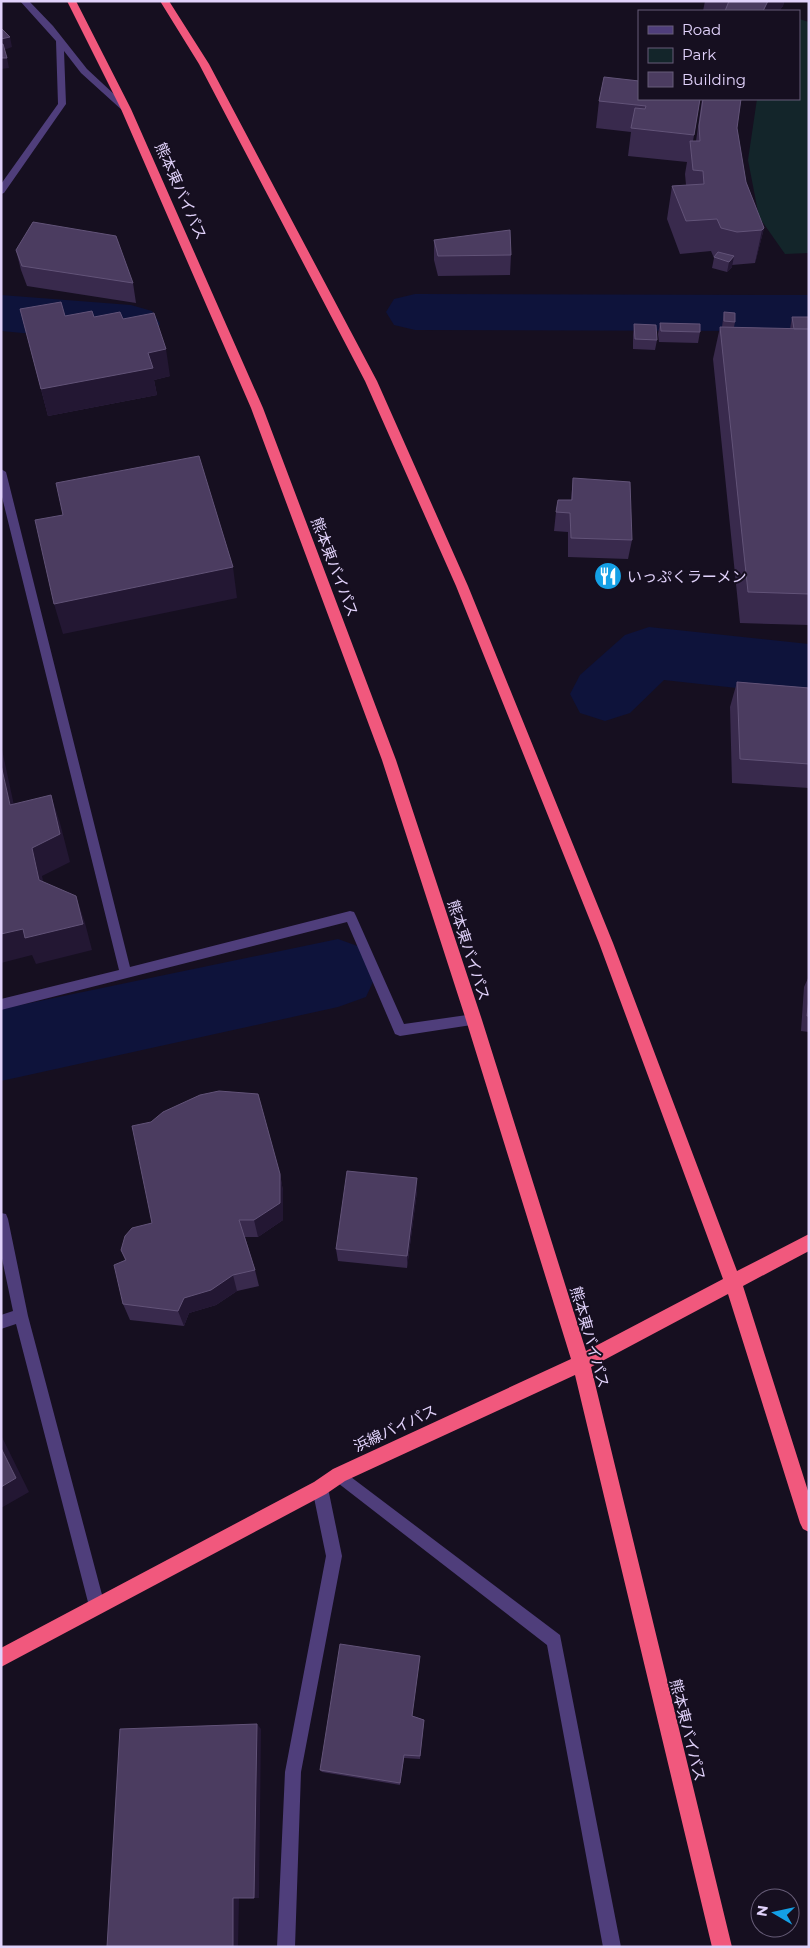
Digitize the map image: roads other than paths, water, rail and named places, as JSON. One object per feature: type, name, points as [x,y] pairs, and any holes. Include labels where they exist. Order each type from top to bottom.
[{"type":"highway","name":"熊本東バイパス","points":[[71,1],[126,109],[257,408],[389,760],[474,1020],[581,1363],[722,1947]]},
{"type":"highway","points":[[164,1],[204,64],[371,381],[442,541],[606,942],[733,1282],[809,1523]]},
{"type":"highway","name":"浜線バイパス","points":[[1,1658],[320,1488],[339,1475],[581,1363],[809,1242]]},
{"type":"street","points":[[24,1],[60,40],[84,72],[126,109]]},
{"type":"street","points":[[1,191],[62,104],[60,40]]},
{"type":"street","points":[[1,472],[126,974]]},
{"type":"street","points":[[1,1005],[350,916],[400,1030],[474,1020]]},
{"type":"street","points":[[1,1219],[21,1316],[97,1606]]},
{"type":"street","points":[[1,1322],[21,1316]]},
{"type":"street","points":[[339,1475],[554,1641],[612,1947]]},
{"type":"street","points":[[286,1947],[293,1772],[334,1556],[320,1488]]},
{"type":"waterway","points":[[415,312],[809,313]]},
{"type":"waterway","points":[[1,313],[131,324]]},
{"type":"waterway","points":[[605,694],[649,653],[809,670]]},
{"type":"waterway","points":[[1,1045],[338,973]]},
{"type":"place","name":"いっぷくラーメン","points":[[608,576]]}]
